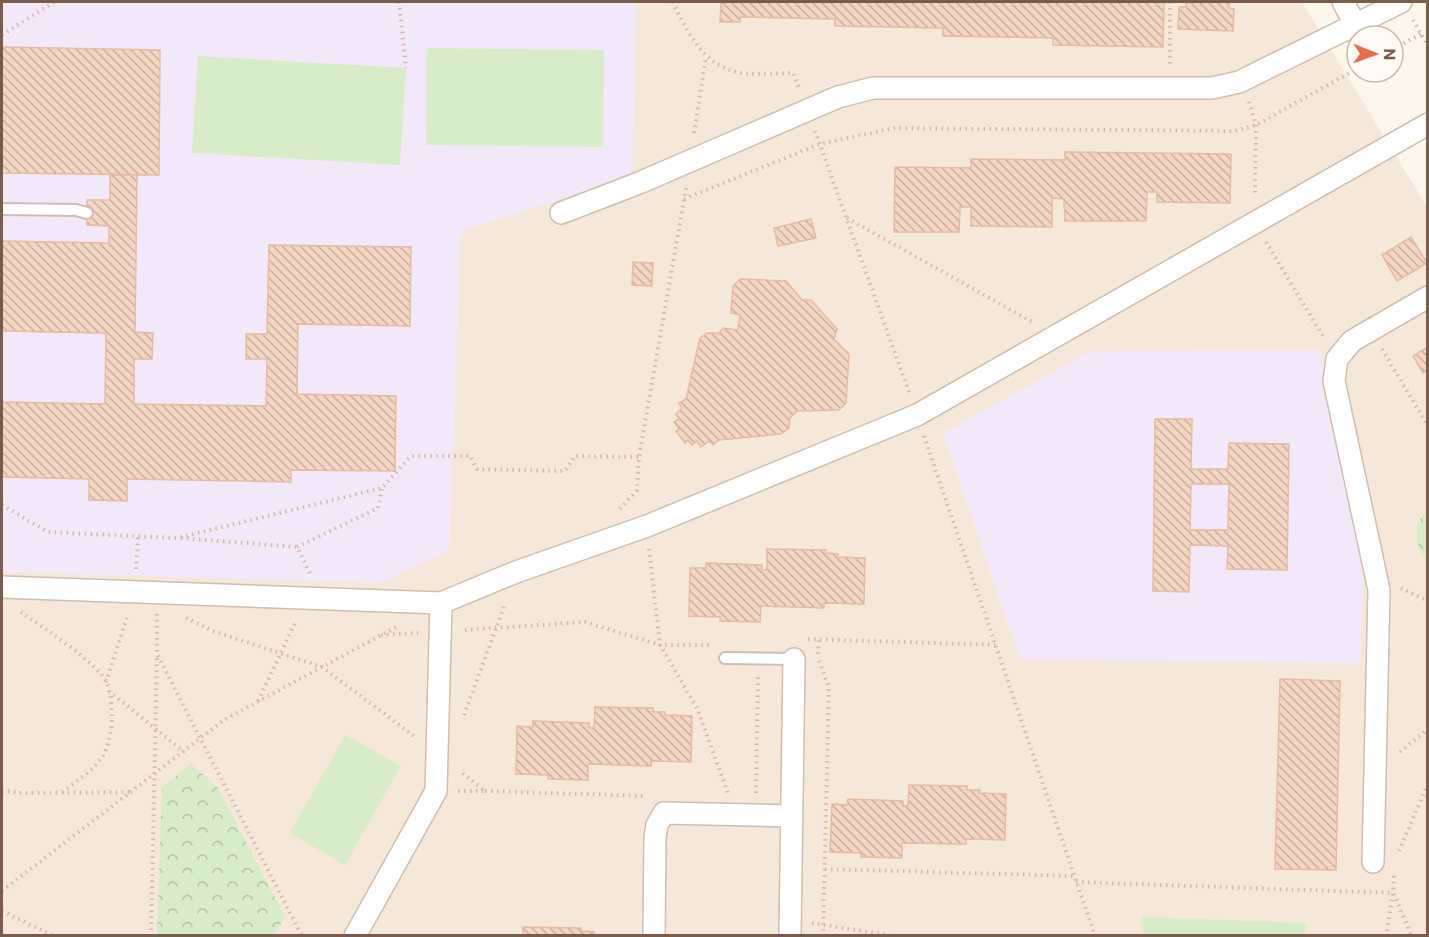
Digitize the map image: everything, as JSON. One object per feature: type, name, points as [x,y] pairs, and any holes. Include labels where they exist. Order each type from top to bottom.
[{"type":"street","points":[[1343,2],[1355,24],[1401,2]]},
{"type":"street","points":[[561,213],[690,161],[838,97],[873,88],[1212,88],[1239,82],[1345,29]]},
{"type":"street","points":[[2,587],[441,603],[516,572],[647,526],[917,415],[1428,124]]},
{"type":"street","points":[[1373,862],[1379,590],[1334,381],[1337,359],[1352,341],[1428,297]]},
{"type":"street","points":[[355,936],[436,791],[441,603]]},
{"type":"street","points":[[790,929],[794,659]]},
{"type":"street","points":[[654,936],[655,837],[657,825],[664,813],[791,816]]},
{"type":"lane","points":[[2,209],[76,210],[87,213]]},
{"type":"lane","points":[[725,658],[794,659]]},
{"type":"path","points":[[2,35],[54,2]]},
{"type":"path","points":[[399,2],[406,68]]},
{"type":"path","points":[[1169,88],[1170,2]]},
{"type":"path","points":[[1405,43],[1421,34]]},
{"type":"path","points":[[706,57],[639,457],[637,490],[647,526],[660,645],[697,708],[730,798]]},
{"type":"path","points":[[684,199],[820,144],[894,128],[1235,131],[1256,125],[1345,76]]},
{"type":"path","points":[[846,218],[1056,336]]},
{"type":"path","points":[[1371,330],[1428,426]]},
{"type":"path","points":[[2,505],[48,532],[297,547],[378,508],[382,488],[411,456],[470,456],[477,469],[565,471],[575,456],[639,457]]},
{"type":"path","points":[[177,538],[382,488]]},
{"type":"path","points":[[616,514],[637,490]]},
{"type":"path","points":[[106,682],[135,592],[138,536]]},
{"type":"path","points":[[258,702],[314,581],[297,547]]},
{"type":"path","points":[[463,717],[516,572]]},
{"type":"path","points":[[151,936],[157,654],[156,593]]},
{"type":"path","points":[[19,611],[90,663],[106,682],[109,691],[112,716],[110,737],[103,756],[90,770],[61,793]]},
{"type":"path","points":[[185,618],[213,631],[322,667],[437,753]]},
{"type":"path","points":[[381,635],[585,622],[660,645],[715,645]]},
{"type":"path","points":[[2,891],[224,720],[401,624]]},
{"type":"path","points":[[803,639],[996,645]]},
{"type":"path","points":[[819,639],[818,660],[829,687],[823,936]]},
{"type":"path","points":[[157,654],[302,936]]},
{"type":"path","points":[[755,799],[759,658]]},
{"type":"path","points":[[109,691],[184,752]]},
{"type":"path","points":[[1397,754],[1428,729]]},
{"type":"path","points":[[1395,860],[1428,783]]},
{"type":"path","points":[[485,791],[649,796]]},
{"type":"path","points":[[2,792],[132,792]]},
{"type":"path","points":[[825,869],[1074,876]]},
{"type":"path","points":[[1386,936],[1394,871]]},
{"type":"path","points":[[1076,882],[1393,893]]},
{"type":"path","points":[[1393,893],[1412,936]]},
{"type":"path","points":[[2,911],[54,936]]},
{"type":"path","points":[[790,929],[823,923],[894,936]]},
{"type":"shaded area","points":[[2,2],[1302,2],[1345,73],[1345,84],[1352,84],[1427,207],[1427,935],[2,936]]},
{"type":"shaded area","points":[[2,2],[637,2],[632,177],[461,231],[449,551],[379,583],[2,572]]},
{"type":"shaded area","points":[[1320,350],[1364,561],[1360,663],[1020,659],[943,433],[1091,351]]},
{"type":"green space","points":[[427,48],[604,50],[603,147],[426,145]]},
{"type":"green space","points":[[198,56],[406,68],[400,165],[192,153]]},
{"type":"green space","points":[[1427,511],[1427,562],[1420,550],[1417,529],[1422,516]]},
{"type":"green space","points":[[345,735],[401,766],[345,865],[290,833]]},
{"type":"green space","points":[[191,764],[218,788],[285,917],[274,935],[157,935],[162,787]]},
{"type":"green space","points":[[1142,917],[1306,923],[1306,935],[1142,935]]},
{"type":"building","points":[[721,2],[1164,2],[1163,47],[1053,45],[1053,38],[943,36],[943,28],[835,26],[835,19],[740,17],[740,22],[720,22]]},
{"type":"building","points":[[1186,2],[1229,2],[1229,8],[1234,9],[1233,31],[1178,29],[1179,7],[1186,7]]},
{"type":"building","points":[[2,47],[160,50],[159,175],[2,173]]},
{"type":"building","points":[[1065,152],[1231,154],[1230,203],[1157,202],[1157,192],[1147,192],[1146,221],[1065,221],[1064,199],[1052,198],[1052,227],[971,226],[971,207],[960,207],[959,232],[894,232],[895,167],[971,168],[971,159],[1065,160]]},
{"type":"building","points":[[110,175],[137,175],[135,332],[153,333],[152,359],[134,359],[134,404],[266,406],[267,359],[246,359],[246,334],[267,334],[269,245],[411,247],[410,326],[298,324],[297,394],[396,396],[395,471],[291,470],[291,482],[127,479],[127,501],[89,500],[89,479],[2,477],[2,402],[105,404],[106,333],[2,331],[2,241],[109,243],[109,226],[87,225],[87,200],[110,200]]},
{"type":"building","points":[[811,219],[816,238],[778,246],[774,228]]},
{"type":"building","points":[[1411,237],[1427,263],[1397,281],[1382,255]]},
{"type":"building","points":[[633,262],[653,263],[652,286],[632,285]]},
{"type":"building","points":[[740,279],[786,281],[802,300],[811,300],[837,329],[834,339],[849,354],[846,403],[839,410],[797,411],[790,418],[789,428],[781,434],[719,440],[713,445],[709,441],[701,447],[697,441],[692,445],[688,440],[685,443],[676,431],[679,429],[674,422],[679,419],[676,414],[682,408],[679,403],[686,399],[700,338],[707,333],[719,333],[723,328],[738,330],[740,315],[731,313],[733,286]]},
{"type":"building","points":[[1428,347],[1428,370],[1423,373],[1413,356]]},
{"type":"building","points":[[1155,419],[1192,419],[1191,469],[1228,469],[1229,443],[1289,444],[1287,570],[1227,569],[1228,546],[1190,545],[1189,592],[1153,591]],"holes":[[[1191,484],[1229,484],[1228,530],[1190,530]]]},
{"type":"building","points":[[767,549],[826,550],[825,553],[838,554],[838,557],[865,558],[864,604],[824,603],[824,608],[761,606],[760,622],[720,621],[720,617],[689,616],[690,568],[706,568],[706,563],[762,565],[762,570],[767,570]]},
{"type":"building","points":[[1280,679],[1340,681],[1336,870],[1275,869]]},
{"type":"building","points":[[595,707],[653,708],[653,712],[665,712],[665,715],[692,716],[691,762],[651,761],[651,766],[588,764],[588,780],[548,779],[548,775],[516,774],[517,726],[533,727],[533,721],[589,723],[589,728],[594,728]]},
{"type":"building","points":[[909,785],[967,786],[967,790],[980,790],[979,793],[1006,794],[1005,840],[966,839],[966,844],[902,843],[902,858],[861,857],[861,853],[830,852],[832,804],[847,805],[848,799],[903,801],[903,806],[908,806]]},
{"type":"building","points":[[523,927],[581,928],[581,931],[594,932],[594,935],[621,936],[523,936]]}]
